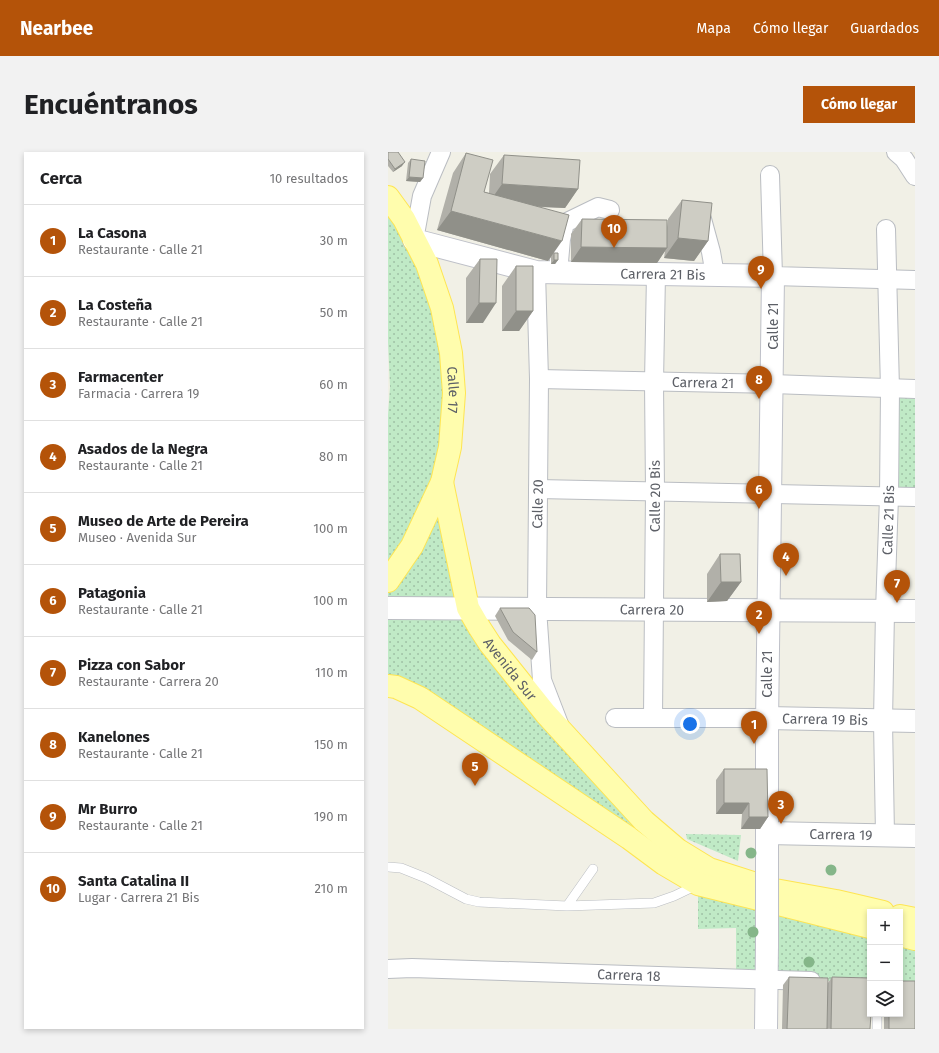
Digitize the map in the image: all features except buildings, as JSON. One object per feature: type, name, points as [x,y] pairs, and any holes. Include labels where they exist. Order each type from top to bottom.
[{"type":"main road","name":"Calle 17","points":[[388,197],[404,219],[427,264],[442,308],[451,353],[454,401],[450,447],[442,482],[412,546],[388,581]]},
{"type":"main road","name":"Carrera 21 Bis","points":[[414,240],[536,272],[773,276]]},
{"type":"main road","name":"Calle 21","points":[[766,1029],[768,945],[768,610],[773,276]]},
{"type":"main road","name":"Avenida Sur","points":[[442,482],[468,608],[478,627],[490,644],[561,731],[644,821],[678,850],[704,876]]},
{"type":"main road","name":"Carrera 20","points":[[388,608],[915,611]]},
{"type":"main road","points":[[388,686],[420,698],[623,834],[664,864],[867,926]]},
{"type":"main road","name":"Carrera 19 Bis","points":[[767,718],[915,721]]},
{"type":"main road","name":"Carrera 19","points":[[767,833],[915,836]]},
{"type":"main road","points":[[704,876],[870,909]]},
{"type":"main road","points":[[903,917],[915,919]]},
{"type":"main road","points":[[903,936],[915,939]]},
{"type":"street","points":[[414,240],[422,196],[441,152]]},
{"type":"street","points":[[896,152],[904,159],[915,176]]},
{"type":"street","name":"Calle 21","points":[[770,175],[773,276]]},
{"type":"street","points":[[558,273],[560,239],[566,223],[598,207],[610,210]]},
{"type":"street","points":[[692,217],[703,219],[715,275]]},
{"type":"street","name":"Calle 21 Bis","points":[[885,835],[883,721],[889,497],[890,389],[886,229]]},
{"type":"street","name":"Calle 20","points":[[536,272],[539,379],[537,609],[542,680],[561,731]]},
{"type":"street","name":"Calle 20 Bis","points":[[654,717],[654,382],[656,274]]},
{"type":"street","name":"Carrera 21 Bis","points":[[773,276],[888,278],[915,280]]},
{"type":"street","name":"Carrera 21","points":[[539,379],[915,389]]},
{"type":"street","points":[[538,489],[915,497]]},
{"type":"street","name":"Carrera 19 Bis","points":[[615,718],[767,718]]},
{"type":"street","name":"Carrera 18","points":[[388,969],[412,968],[830,981]]},
{"type":"lane","points":[[388,867],[401,868],[426,878],[466,899],[479,902],[567,906],[654,903],[674,896],[704,876]]},
{"type":"lane","points":[[567,906],[593,869]]},
{"type":"lane","points":[[877,1017],[877,1029]]},
{"type":"green space","points":[[388,210],[404,219],[451,353],[442,482],[468,608],[653,823],[643,839],[388,686],[388,415],[390,387],[388,342]]},
{"type":"green space","points":[[890,389],[915,389],[915,497],[889,497]]},
{"type":"green space","points":[[686,834],[741,835],[738,861],[687,839]]},
{"type":"green space","points":[[698,884],[867,926],[867,982],[736,978],[736,928],[698,929]]},
{"type":"green space","points":[[903,936],[915,939],[915,982],[903,982]]},
{"type":"place","name":"Santa Catalina II","points":[[614,248]]},
{"type":"place","name":"Mr Burro","points":[[761,289]]},
{"type":"place","name":"Kanelones","points":[[759,399]]},
{"type":"place","name":"Patagonia","points":[[759,509]]},
{"type":"place","name":"Asados de la Negra","points":[[786,576]]},
{"type":"place","name":"Pizza con Sabor","points":[[897,603]]},
{"type":"place","name":"La Costeña","points":[[759,634]]},
{"type":"place","name":"La Casona","points":[[754,744]]},
{"type":"place","name":"Museo de Arte de Pereira","points":[[475,786]]},
{"type":"place","name":"Farmacenter","points":[[781,824]]}]
